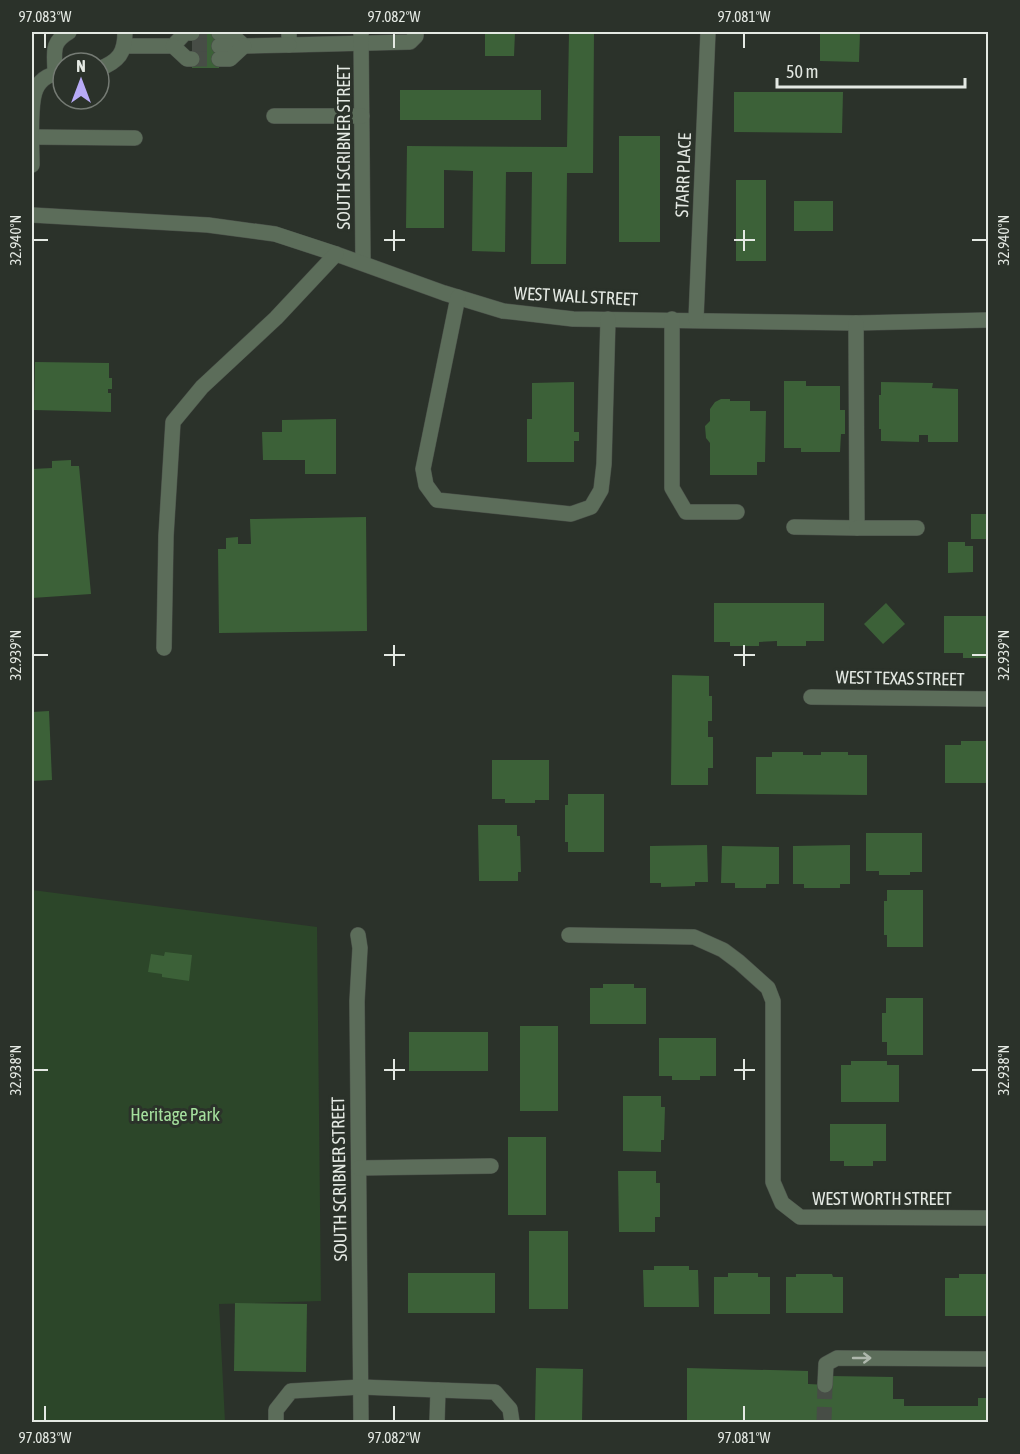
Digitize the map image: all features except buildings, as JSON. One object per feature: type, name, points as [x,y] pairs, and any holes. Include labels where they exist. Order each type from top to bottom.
[{"type":"street","points":[[56,51],[57,38],[69,32]]},
{"type":"street","points":[[244,46],[230,33],[219,46],[230,59],[244,46],[289,38],[362,38],[410,42],[416,36],[416,32]]},
{"type":"street","name":"STARR PLACE","points":[[696,319],[708,32]]},
{"type":"street","points":[[111,64],[114,63],[125,39],[173,46],[187,59],[192,46],[185,33],[173,46]]},
{"type":"street","name":"SOUTH SCRIBNER STREET","points":[[362,38],[363,263]]},
{"type":"street","points":[[32,165],[36,88],[44,78],[51,76]]},
{"type":"street","points":[[274,116],[362,116]]},
{"type":"street","points":[[33,137],[135,138]]},
{"type":"street","name":"WEST WALL STREET","points":[[32,215],[208,225],[275,234],[503,311],[573,319],[856,323],[988,320]]},
{"type":"street","points":[[164,648],[166,536],[173,422],[202,387],[276,318],[336,254]]},
{"type":"street","points":[[458,297],[423,469],[426,485],[437,500],[571,514],[591,507],[601,490],[604,464],[608,319]]},
{"type":"street","points":[[672,319],[672,488],[686,513],[737,513]]},
{"type":"street","points":[[856,323],[857,528]]},
{"type":"street","points":[[794,527],[917,528]]},
{"type":"street","name":"WEST TEXAS STREET","points":[[811,697],[988,699]]},
{"type":"street","name":"SOUTH SCRIBNER STREET","points":[[358,935],[360,948],[357,1000],[361,1422]]},
{"type":"street","name":"WEST WORTH STREET","points":[[568,935],[694,937],[723,950],[768,988],[773,1001],[773,1182],[783,1203],[800,1217],[988,1218]]},
{"type":"street","points":[[359,1168],[490,1166]]},
{"type":"street","points":[[825,1385],[826,1364],[837,1358],[988,1359]]},
{"type":"street","points":[[276,1422],[276,1410],[291,1391],[361,1387],[495,1392],[510,1409],[512,1422]]},
{"type":"street","points":[[437,1422],[438,1390]]},
{"type":"green space","name":"Heritage Park","points":[[32,890],[317,927],[321,1301],[219,1304],[225,1422],[32,1422]]},
{"type":"tunnel","points":[[192,33],[219,33]]},
{"type":"tunnel","points":[[192,46],[219,46]]},
{"type":"tunnel","points":[[192,59],[219,59]]},
{"type":"tunnel","points":[[824,1422],[825,1385]]}]
